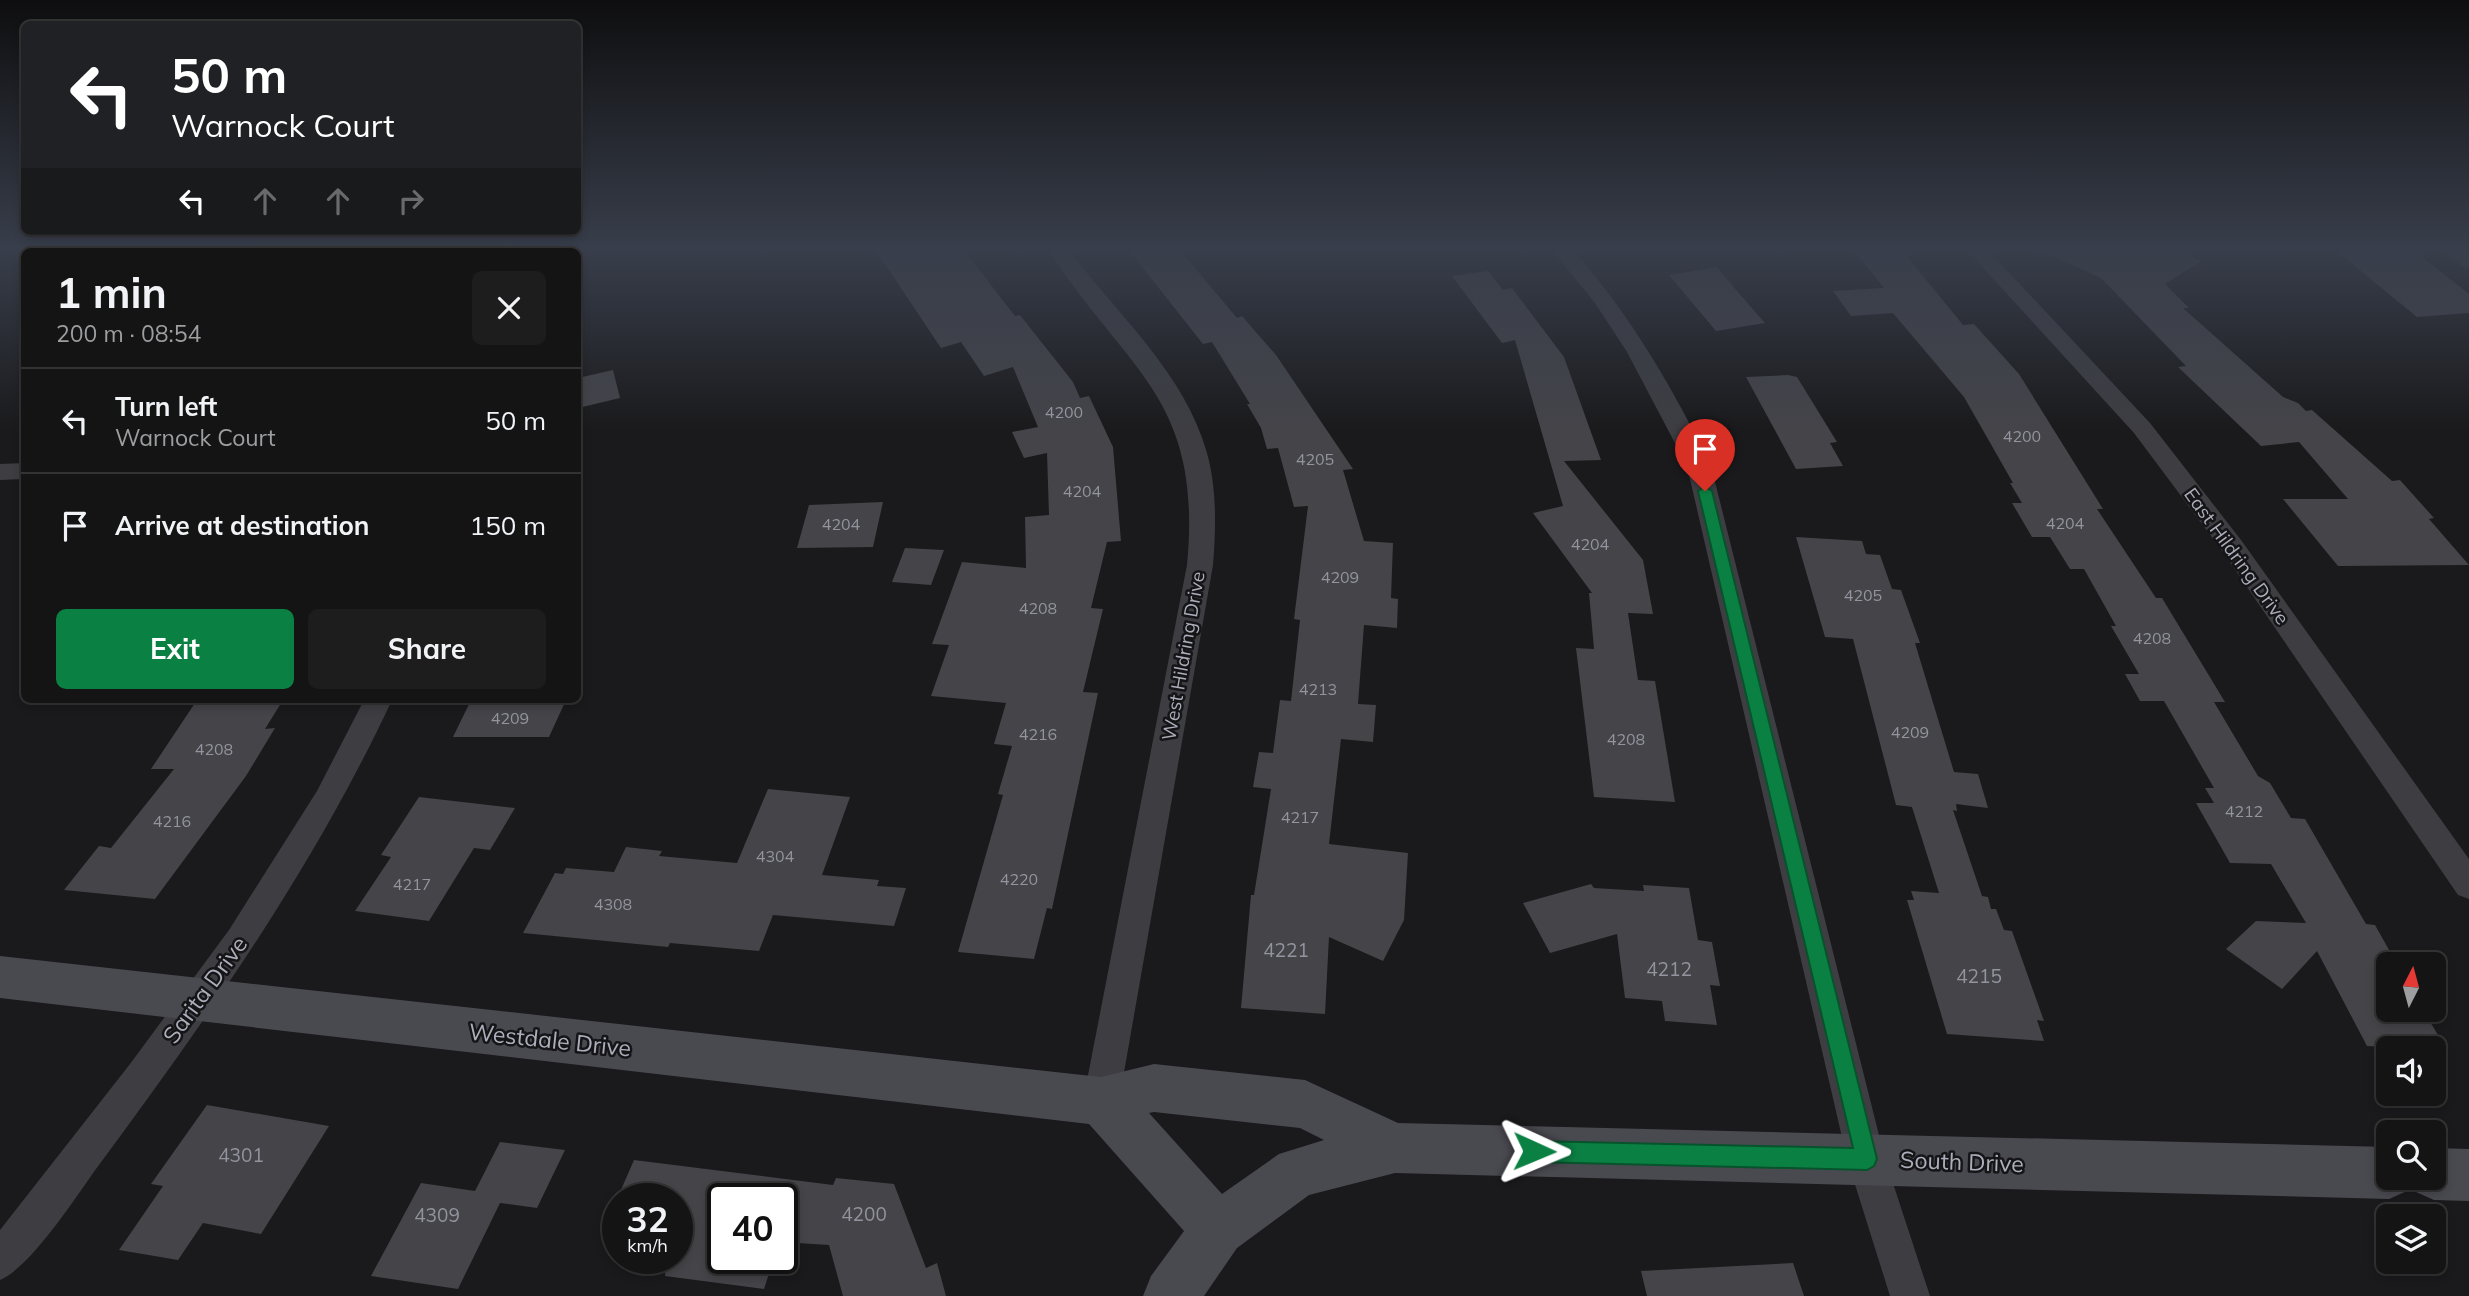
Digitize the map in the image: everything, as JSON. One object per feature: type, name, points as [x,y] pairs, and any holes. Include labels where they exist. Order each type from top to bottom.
[{"type":"street","name":"West Hildring Drive","points":[[1101,1101],[1200,565],[1205,520],[1200,475],[1183,419],[1161,382],[1105,309]]},
{"type":"street","points":[[1610,309],[1630,335],[1663,390],[1699,466],[1867,1159],[1910,1296]]},
{"type":"street","name":"East Hildring Drive","points":[[2032,309],[2141,428],[2232,547],[2469,885]]},
{"type":"street","points":[[0,472],[21,471]]},
{"type":"street","name":"Sarita Drive","points":[[0,1260],[38,1216],[199,1001],[283,878],[346,772],[378,703]]},
{"type":"street","name":"Westdale Drive","points":[[0,976],[199,1001],[1101,1101],[1154,1088],[1306,1104],[1395,1148]]},
{"type":"street","points":[[1101,1101],[1137,1137],[1218,1229]]},
{"type":"street","name":"South Drive","points":[[1171,1296],[1218,1229],[1297,1172],[1395,1148],[2376,1173]]},
{"type":"street","points":[[2446,1174],[2469,1175]]},
{"type":"building","points":[[915,309],[1010,309],[1015,316],[1020,315],[1073,382],[1080,398],[1089,396],[1113,447],[1121,541],[1107,542],[1091,608],[1103,609],[1083,692],[1098,693],[1052,909],[1047,908],[1034,959],[958,952],[1003,795],[998,794],[1012,746],[994,744],[1006,703],[931,696],[949,645],[932,644],[962,562],[1026,568],[1025,517],[1049,515],[1047,453],[1024,458],[1012,432],[1038,427],[1013,367],[984,376],[961,342],[941,348]]},
{"type":"building","points":[[1176,309],[1230,309],[1237,318],[1242,316],[1276,355],[1353,469],[1343,470],[1364,541],[1393,543],[1391,598],[1398,599],[1397,628],[1364,625],[1358,704],[1376,705],[1373,742],[1341,739],[1329,844],[1408,853],[1404,920],[1383,961],[1329,937],[1325,1014],[1241,1008],[1251,895],[1254,895],[1271,789],[1253,787],[1259,752],[1273,753],[1280,700],[1291,701],[1300,620],[1294,619],[1308,506],[1294,507],[1278,448],[1267,449],[1261,428],[1247,404],[1250,404],[1212,342],[1203,344]]},
{"type":"building","points":[[1477,309],[1528,309],[1564,357],[1601,460],[1564,461],[1643,560],[1653,614],[1628,613],[1638,680],[1655,681],[1675,802],[1594,797],[1576,648],[1594,649],[1589,593],[1592,593],[1533,513],[1563,506],[1515,340],[1502,343]]},
{"type":"building","points":[[1698,309],[1753,309],[1765,323],[1716,331]]},
{"type":"building","points":[[1846,309],[1950,309],[1963,325],[1974,324],[2019,374],[2103,509],[2097,509],[2156,598],[2162,598],[2225,702],[2214,702],[2258,776],[2270,783],[2291,818],[2305,819],[2366,924],[2375,925],[2390,952],[2376,952],[2376,1022],[2430,1022],[2439,1036],[2376,1036],[2376,1046],[2367,1046],[2317,951],[2282,989],[2226,949],[2256,921],[2306,923],[2271,864],[2230,863],[2196,803],[2214,803],[2205,788],[2214,788],[2164,701],[2140,701],[2125,674],[2139,674],[2111,626],[2116,626],[2084,569],[2070,569],[2050,537],[2032,537],[2012,503],[2022,503],[2010,483],[2013,483],[1964,397],[1893,313],[1851,316]]},
{"type":"building","points":[[2131,309],[2185,309],[2283,397],[2298,403],[2306,411],[2312,410],[2392,481],[2400,480],[2434,518],[2429,519],[2469,565],[2338,566],[2283,499],[2348,499],[2299,442],[2261,446],[2178,367],[2186,366]]},
{"type":"building","points":[[2408,309],[2469,309],[2469,313],[2417,317]]},
{"type":"building","points":[[613,370],[620,398],[581,407],[581,377]]},
{"type":"building","points":[[1746,377],[1797,377],[1837,442],[1830,443],[1843,466],[1796,469]]},
{"type":"building","points":[[883,502],[873,547],[797,548],[809,505]]},
{"type":"building","points":[[1796,537],[1862,541],[1866,554],[1880,555],[1892,589],[1901,590],[1920,643],[1915,643],[1954,772],[1978,774],[1988,808],[1956,804],[1957,811],[1953,810],[1982,896],[1988,897],[1991,909],[1996,909],[2004,930],[2012,931],[2044,1021],[2037,1020],[2044,1041],[1947,1034],[1907,900],[1914,900],[1911,891],[1939,893],[1912,807],[1896,805],[1853,639],[1825,637]]},
{"type":"building","points":[[905,548],[944,550],[931,585],[892,582]]},
{"type":"building","points":[[195,703],[281,703],[265,729],[275,728],[246,776],[155,899],[64,890],[99,846],[111,848],[174,769],[151,769]]},
{"type":"building","points":[[470,703],[565,703],[549,737],[453,737]]},
{"type":"building","points":[[768,789],[850,797],[822,875],[879,880],[877,886],[906,888],[894,926],[773,915],[759,951],[670,943],[668,947],[523,933],[555,873],[563,874],[566,868],[614,872],[626,847],[662,851],[659,856],[737,863]]},
{"type":"building","points":[[419,797],[515,808],[490,850],[474,848],[429,921],[355,911],[391,857],[381,855]]},
{"type":"building","points":[[1591,884],[1594,888],[1644,891],[1643,885],[1689,888],[1698,940],[1712,942],[1720,986],[1710,985],[1717,1025],[1665,1021],[1662,1001],[1625,998],[1617,934],[1550,953],[1523,903]]},
{"type":"building","points":[[207,1105],[329,1126],[261,1234],[203,1223],[178,1260],[119,1250],[163,1186],[151,1184]]},
{"type":"building","points":[[500,1142],[565,1150],[537,1208],[500,1203],[458,1289],[371,1276],[421,1183],[475,1191]]},
{"type":"building","points":[[634,1160],[833,1185],[836,1178],[894,1184],[926,1268],[937,1263],[946,1296],[843,1296],[829,1245],[798,1243],[798,1183],[707,1183],[707,1274],[769,1274],[764,1289],[665,1276],[693,1274],[693,1183],[624,1183]]},
{"type":"building","points":[[1793,1263],[1804,1296],[1647,1296],[1641,1271]]},
{"type":"route","points":[[1534,1151],[1867,1159],[1705,491]]}]
